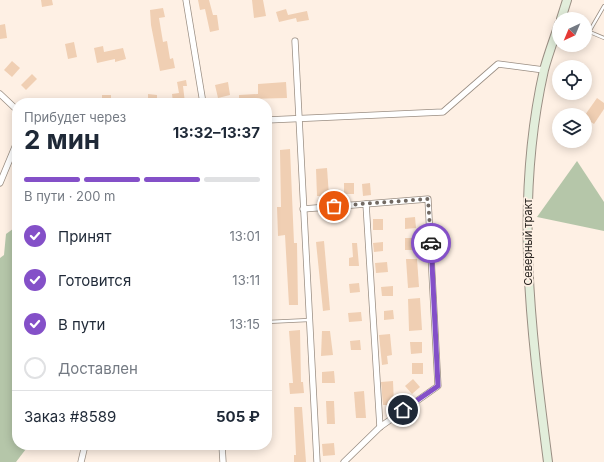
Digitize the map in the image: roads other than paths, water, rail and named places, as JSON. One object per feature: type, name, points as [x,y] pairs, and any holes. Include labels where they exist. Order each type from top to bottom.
[{"type":"main road","points":[[563,12],[567,0]]},
{"type":"main road","name":"Северный тракт","points":[[548,462],[528,291],[527,210],[534,134],[544,70],[552,45]]},
{"type":"street","points":[[186,0],[202,98]]},
{"type":"street","points":[[295,41],[317,462]]},
{"type":"street","points":[[272,120],[298,120],[443,112],[498,64],[544,70]]},
{"type":"street","points":[[0,94],[12,105]]},
{"type":"street","points":[[0,183],[12,154]]},
{"type":"street","points":[[303,208],[428,199],[438,386],[380,427],[344,462]]},
{"type":"street","points":[[366,204],[380,427]]},
{"type":"street","points":[[80,462],[84,450]]},
{"type":"street","points":[[222,450],[223,462]]},
{"type":"lane","points":[[592,27],[604,6]]},
{"type":"lane","points":[[592,33],[604,38]]},
{"type":"lane","points":[[272,322],[309,320]]}]
